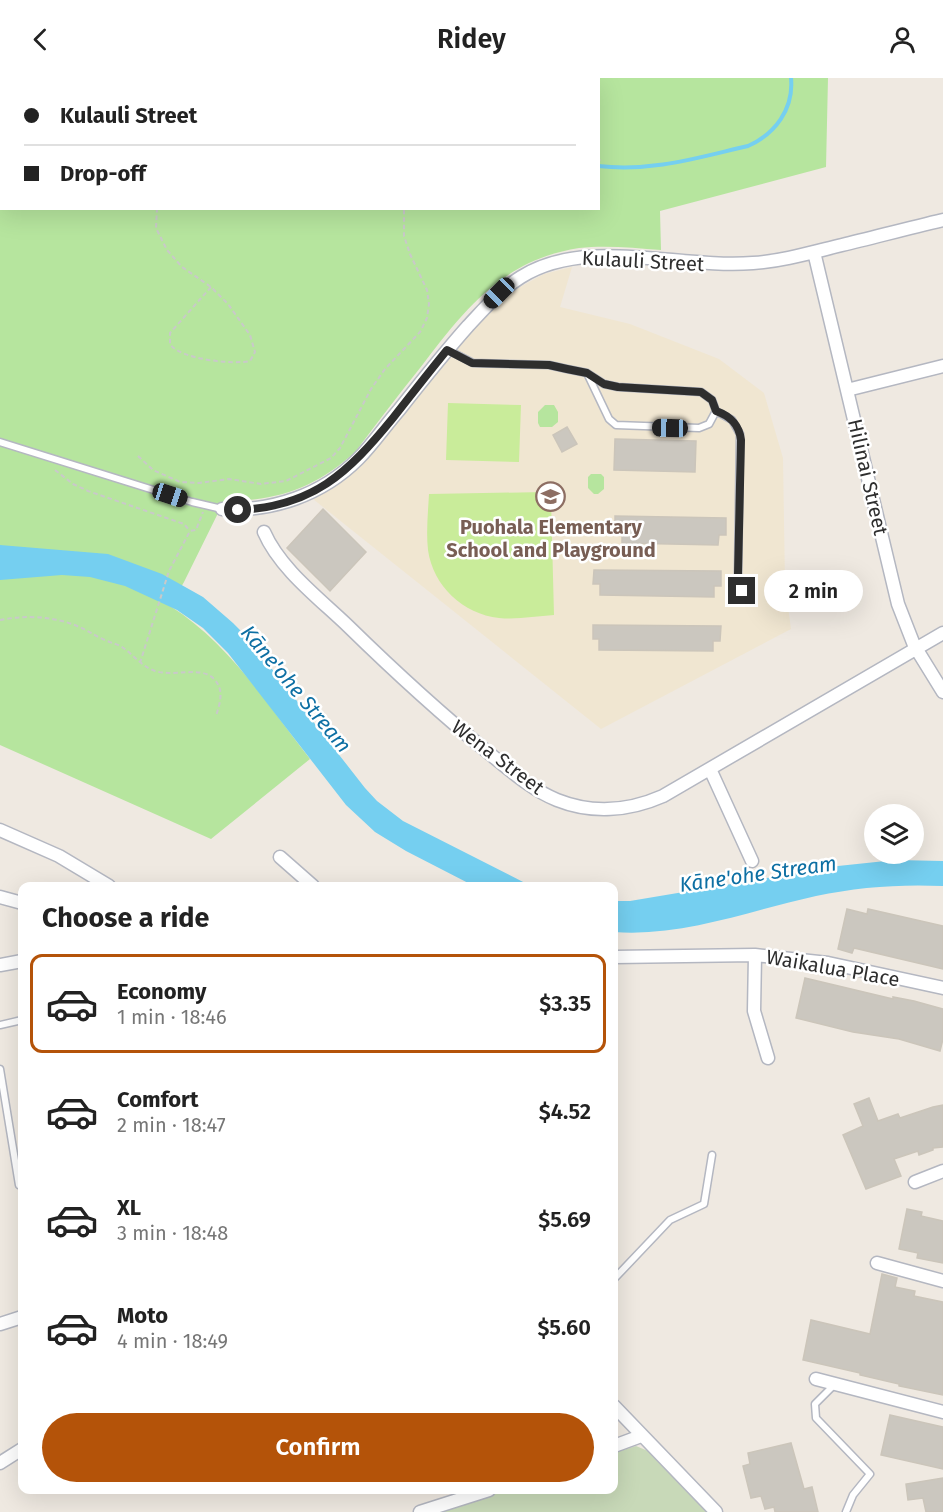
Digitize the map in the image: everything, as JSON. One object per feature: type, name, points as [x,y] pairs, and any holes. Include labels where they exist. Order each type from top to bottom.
[{"type":"street","name":"Kulauli Street","points":[[222,509],[250,510],[274,506],[302,497],[331,481],[363,453],[447,350],[499,293],[524,275],[551,263],[596,256],[735,264],[776,260],[943,220]]},
{"type":"street","name":"Hilinai Street","points":[[814,252],[898,604],[915,648],[943,692]]},
{"type":"street","points":[[847,390],[943,366]]},
{"type":"street","name":"Wena Street","points":[[264,532],[281,561],[448,720],[546,795],[583,807],[624,808],[663,796],[943,633]]},
{"type":"street","points":[[710,770],[752,861]]},
{"type":"street","points":[[0,830],[59,855],[103,882]]},
{"type":"street","points":[[280,857],[308,882]]},
{"type":"street","points":[[0,897],[18,902]]},
{"type":"street","points":[[755,955],[754,1011],[768,1058]]},
{"type":"street","name":"Waikalua Place","points":[[618,957],[755,955],[828,963],[943,988]]},
{"type":"street","points":[[0,965],[18,962]]},
{"type":"street","points":[[915,1182],[943,1170]]},
{"type":"street","points":[[877,1263],[943,1281]]},
{"type":"street","points":[[0,1324],[18,1318]]},
{"type":"street","points":[[816,1379],[943,1412]]},
{"type":"street","points":[[618,1410],[716,1512]]},
{"type":"street","points":[[618,1445],[641,1436]]},
{"type":"street","points":[[0,1463],[18,1452]]},
{"type":"street","points":[[420,1512],[476,1494]]},
{"type":"lane","points":[[447,350],[472,363],[549,365],[587,373],[604,384],[618,387],[701,392],[712,400],[716,411],[732,420],[740,434],[738,574],[745,597]]},
{"type":"lane","points":[[587,373],[609,419],[620,427],[699,429],[709,424],[716,411]]},
{"type":"lane","points":[[0,442],[222,509]]},
{"type":"lane","points":[[0,1025],[18,1021]]},
{"type":"lane","points":[[0,1069],[18,1179]]},
{"type":"lane","points":[[618,1276],[670,1220],[704,1204],[712,1155]]},
{"type":"lane","points":[[835,1384],[817,1401],[814,1414],[819,1422],[870,1474],[849,1502],[846,1512]]},
{"type":"path","points":[[157,210],[156,228],[167,250],[183,267],[211,287],[228,304],[250,335],[255,349],[255,355],[250,361],[195,357],[171,348],[170,333],[211,287]]},
{"type":"path","points":[[138,456],[153,470],[180,482],[199,483],[229,479],[261,484],[286,481],[331,458],[340,448],[371,389],[385,369],[420,332],[427,318],[429,304],[427,290],[404,236],[404,210]]},
{"type":"path","points":[[52,468],[88,492],[184,524],[190,531]]},
{"type":"path","points":[[190,531],[196,530],[200,524],[204,505]]},
{"type":"path","points":[[140,663],[169,571],[190,531]]},
{"type":"path","points":[[0,620],[33,617],[75,625],[122,647],[150,669],[168,674],[198,671],[209,675],[217,682],[221,693],[216,716]]},
{"type":"shaded area","name":"Puohala Elementary School and Playground","points":[[572,267],[560,307],[630,324],[719,359],[764,393],[783,458],[785,584],[791,629],[601,729],[313,499],[335,487],[364,462],[488,312],[507,294],[544,274]]},
{"type":"green space","points":[[600,78],[828,78],[826,167],[660,211],[661,250],[579,248],[552,254],[506,276],[487,291],[453,326],[356,451],[341,464],[295,490],[262,498],[224,501],[170,606],[191,621],[229,656],[310,759],[211,839],[0,745],[0,210],[600,210]]},
{"type":"green space","points":[[448,403],[521,405],[519,462],[446,460]]},
{"type":"green space","points":[[545,405],[554,405],[558,412],[558,422],[552,427],[540,427],[538,423],[538,412]]},
{"type":"green space","points":[[591,474],[601,474],[604,477],[604,489],[598,494],[594,494],[588,488],[588,477]]},
{"type":"green space","points":[[545,492],[551,499],[554,615],[499,618],[473,611],[452,596],[436,575],[428,550],[429,494]]},
{"type":"green space","points":[[636,1446],[648,1451],[709,1512],[436,1512],[492,1494],[618,1494],[618,1452]]},
{"type":"water","points":[[0,545],[108,554],[162,574],[203,597],[247,637],[377,801],[403,821],[523,882],[466,882],[375,832],[346,805],[228,653],[203,628],[177,610],[125,586],[90,577],[62,575],[0,580]]},
{"type":"water","points":[[924,861],[943,861],[943,886],[911,885],[848,890],[716,922],[666,931],[618,932],[618,901],[630,901],[838,866],[864,863],[924,864]]},
{"type":"building","points":[[567,427],[577,444],[562,452],[553,435]]},
{"type":"building","points":[[615,439],[696,441],[695,472],[614,470]]},
{"type":"building","points":[[323,509],[366,552],[330,591],[287,548]]},
{"type":"building","points":[[615,516],[726,518],[726,535],[719,535],[718,545],[622,543],[622,533],[615,532]]},
{"type":"building","points":[[594,570],[721,571],[721,586],[714,586],[714,597],[600,595],[600,584],[593,584]]},
{"type":"building","points":[[593,625],[721,626],[720,641],[713,641],[713,651],[599,650],[599,639],[593,639]]},
{"type":"building","points":[[847,909],[867,914],[868,909],[943,926],[943,969],[854,948],[852,953],[838,949]]},
{"type":"building","points":[[805,978],[943,1009],[943,1039],[940,1051],[899,1039],[853,1032],[796,1018]]},
{"type":"building","points":[[869,1098],[878,1121],[898,1114],[900,1118],[943,1105],[943,1147],[933,1148],[919,1155],[918,1151],[894,1159],[901,1176],[866,1189],[843,1135],[863,1126],[854,1104]]},
{"type":"building","points":[[907,1209],[922,1212],[921,1216],[943,1221],[943,1263],[917,1258],[918,1253],[899,1249]]},
{"type":"building","points":[[882,1274],[897,1278],[895,1287],[915,1291],[914,1296],[943,1302],[943,1395],[899,1386],[899,1384],[860,1375],[860,1373],[803,1360],[811,1320],[870,1334]]},
{"type":"building","points":[[890,1415],[943,1427],[943,1469],[881,1455]]},
{"type":"building","points":[[791,1443],[804,1489],[812,1487],[818,1512],[775,1512],[774,1507],[765,1509],[761,1496],[751,1498],[743,1466],[750,1464],[748,1453]]},
{"type":"building","points":[[943,1478],[943,1512],[926,1512],[923,1498],[908,1500],[906,1484]]},
{"type":"waterway","points":[[600,166],[656,165],[748,146],[767,135],[781,119],[789,100],[791,78]]},
{"type":"place","name":"Puohala Elementary School and Playground","points":[[551,497]]},
{"type":"route","points":[[238,510],[274,506],[302,497],[345,471],[369,447],[447,350],[472,363],[549,365],[587,373],[611,386],[701,392],[712,400],[716,411],[728,416],[736,424],[741,440],[738,574],[742,591]]},
{"type":"water label","name":"Kāne'ohe Stream","points":[[296,689]]},
{"type":"water label","name":"Kāne'ohe Stream","points":[[758,874]]}]
